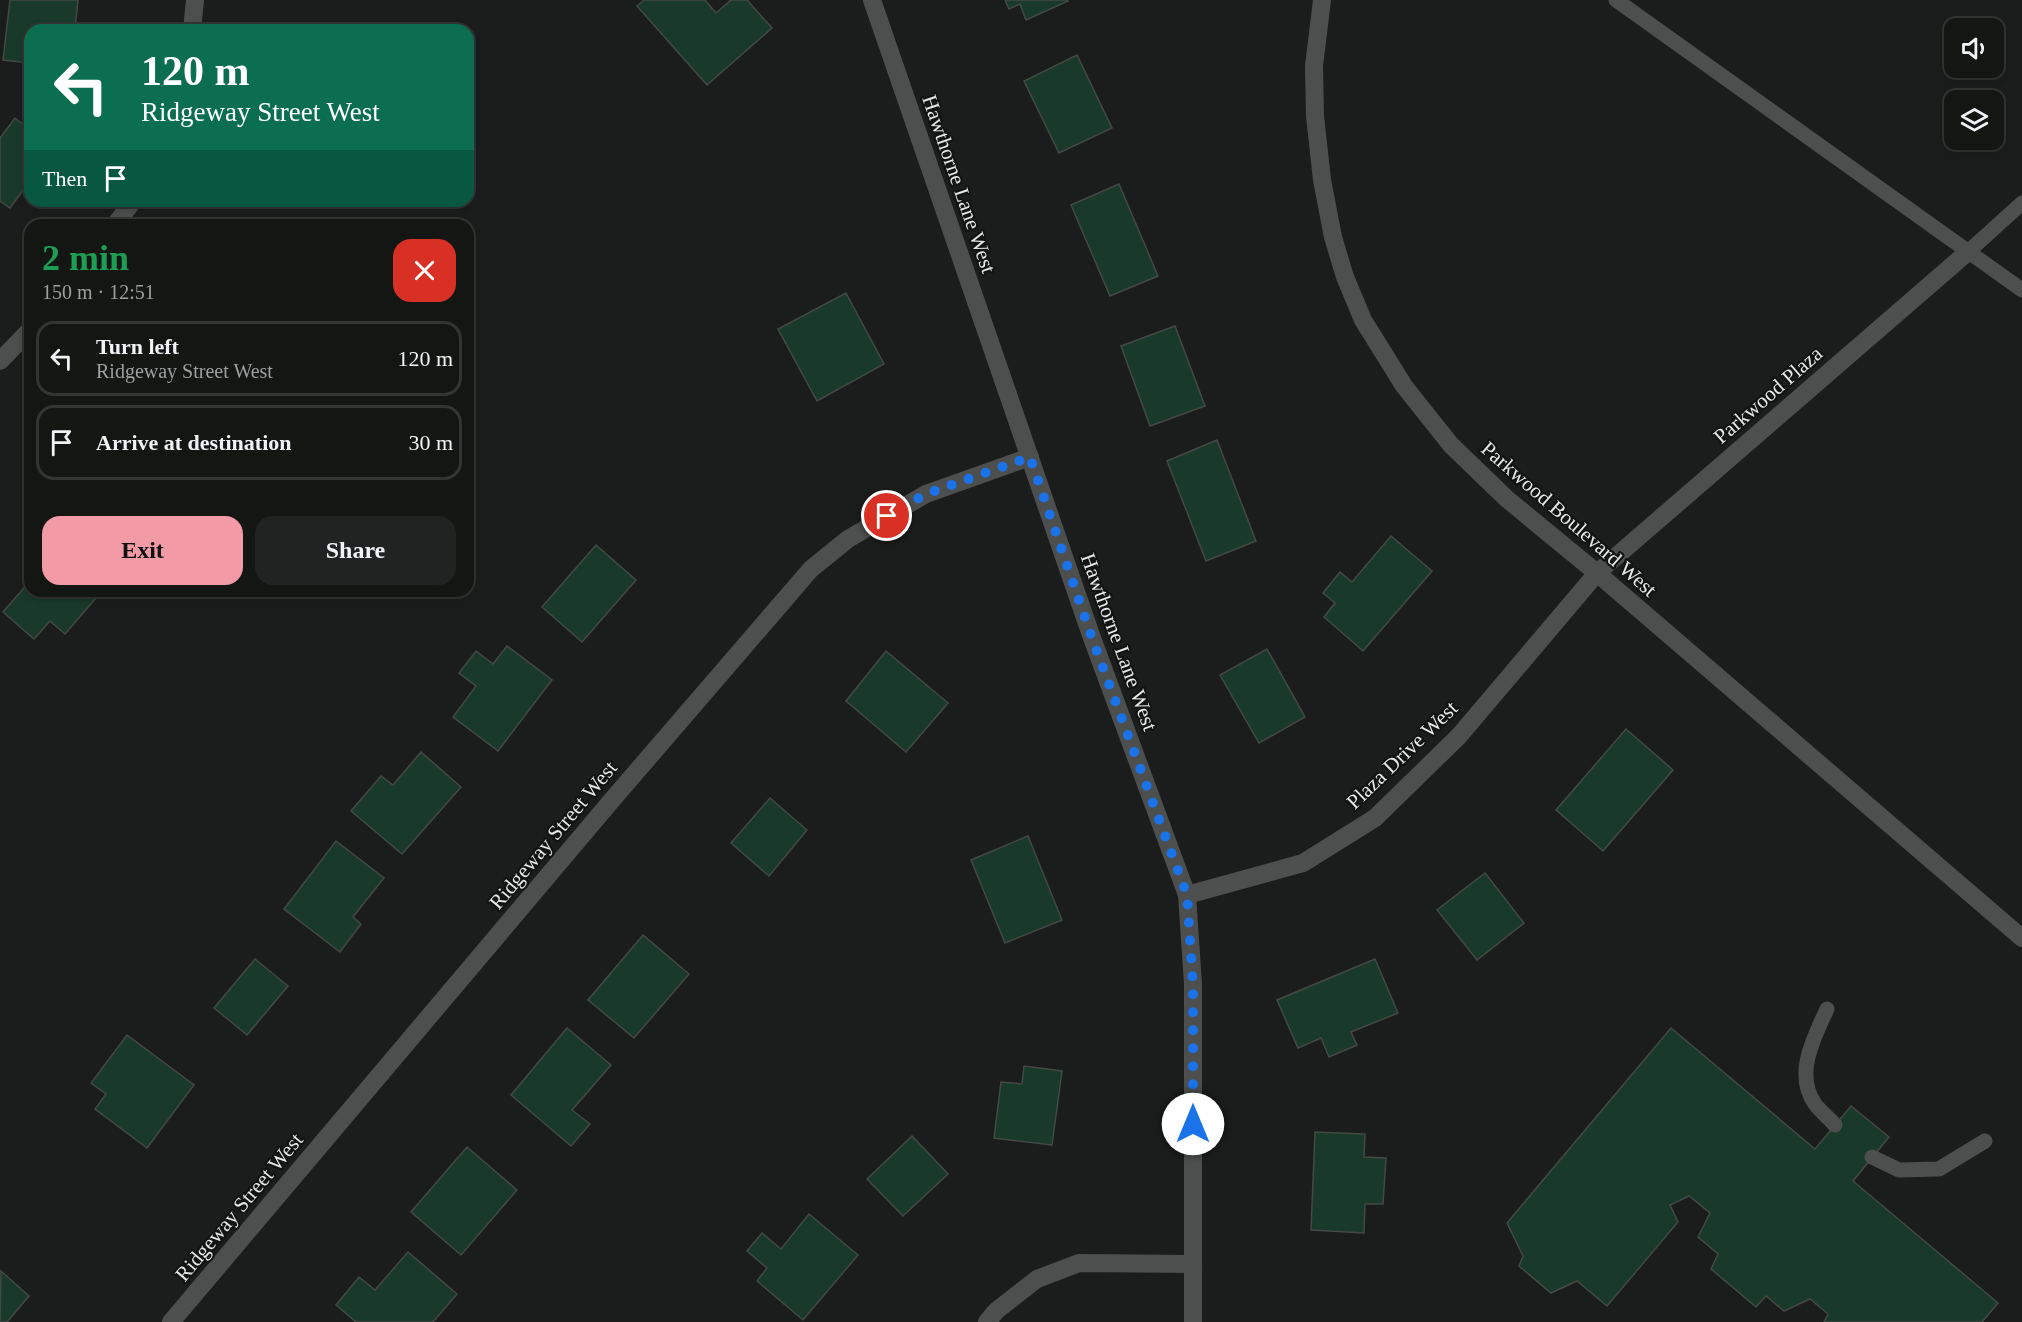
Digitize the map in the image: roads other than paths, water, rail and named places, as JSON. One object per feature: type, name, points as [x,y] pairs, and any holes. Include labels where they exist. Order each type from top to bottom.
[{"type":"street","points":[[193,24],[195,0]]},
{"type":"street","name":"Hawthorne Lane West","points":[[872,0],[1092,638],[1187,895],[1193,984],[1193,1322]]},
{"type":"street","name":"Parkwood Boulevard West","points":[[1322,0],[1314,66],[1315,116],[1322,180],[1333,237],[1345,277],[1363,320],[1404,386],[1451,446],[1507,500],[1597,573],[2022,938]]},
{"type":"street","points":[[120,219],[129,207]]},
{"type":"street","name":"Parkwood Plaza","points":[[1597,573],[1969,251]]},
{"type":"street","points":[[0,361],[24,336]]},
{"type":"street","name":"Ridgeway Street West","points":[[171,1322],[604,809],[811,569],[848,539],[926,494],[1030,457]]},
{"type":"street","name":"Plaza Drive West","points":[[1187,895],[1303,863],[1375,818],[1459,736],[1597,573]]},
{"type":"street","points":[[987,1322],[996,1311],[1037,1279],[1079,1263],[1194,1264]]},
{"type":"lane","points":[[1616,0],[2022,290]]},
{"type":"lane","points":[[1969,251],[2022,203]]},
{"type":"lane","points":[[1827,1009],[1809,1050],[1805,1080],[1814,1103],[1835,1125]]},
{"type":"lane","points":[[1872,1157],[1899,1170],[1940,1169],[1985,1141]]}]
